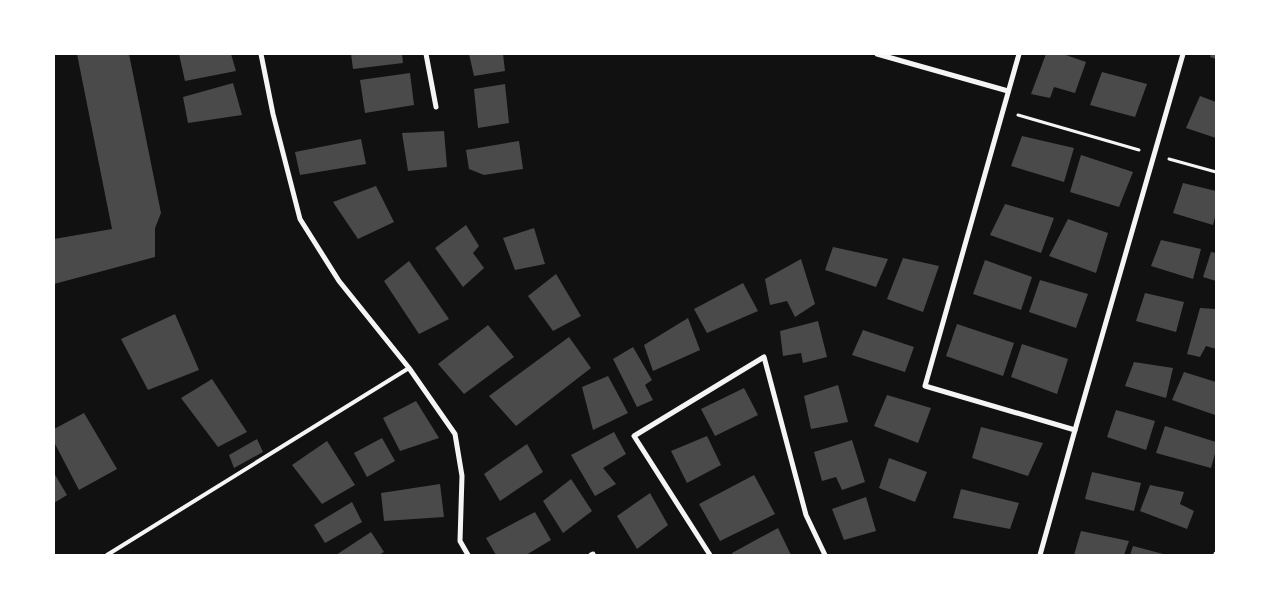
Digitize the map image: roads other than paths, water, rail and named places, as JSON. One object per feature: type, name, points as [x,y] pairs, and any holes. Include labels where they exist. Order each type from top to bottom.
[{"type":"street","points":[[261,54],[273,114],[300,219],[339,281],[409,368],[455,434],[462,476],[460,540],[468,555]]},
{"type":"street","points":[[426,54],[436,107]]},
{"type":"street","points":[[877,54],[1008,91]]},
{"type":"street","points":[[1019,54],[925,386],[1074,430]]},
{"type":"street","points":[[1040,555],[1074,430],[1184,54]]},
{"type":"street","points":[[710,555],[634,436],[764,357],[806,514],[825,555]]},
{"type":"lane","points":[[107,555],[409,368]]}]
